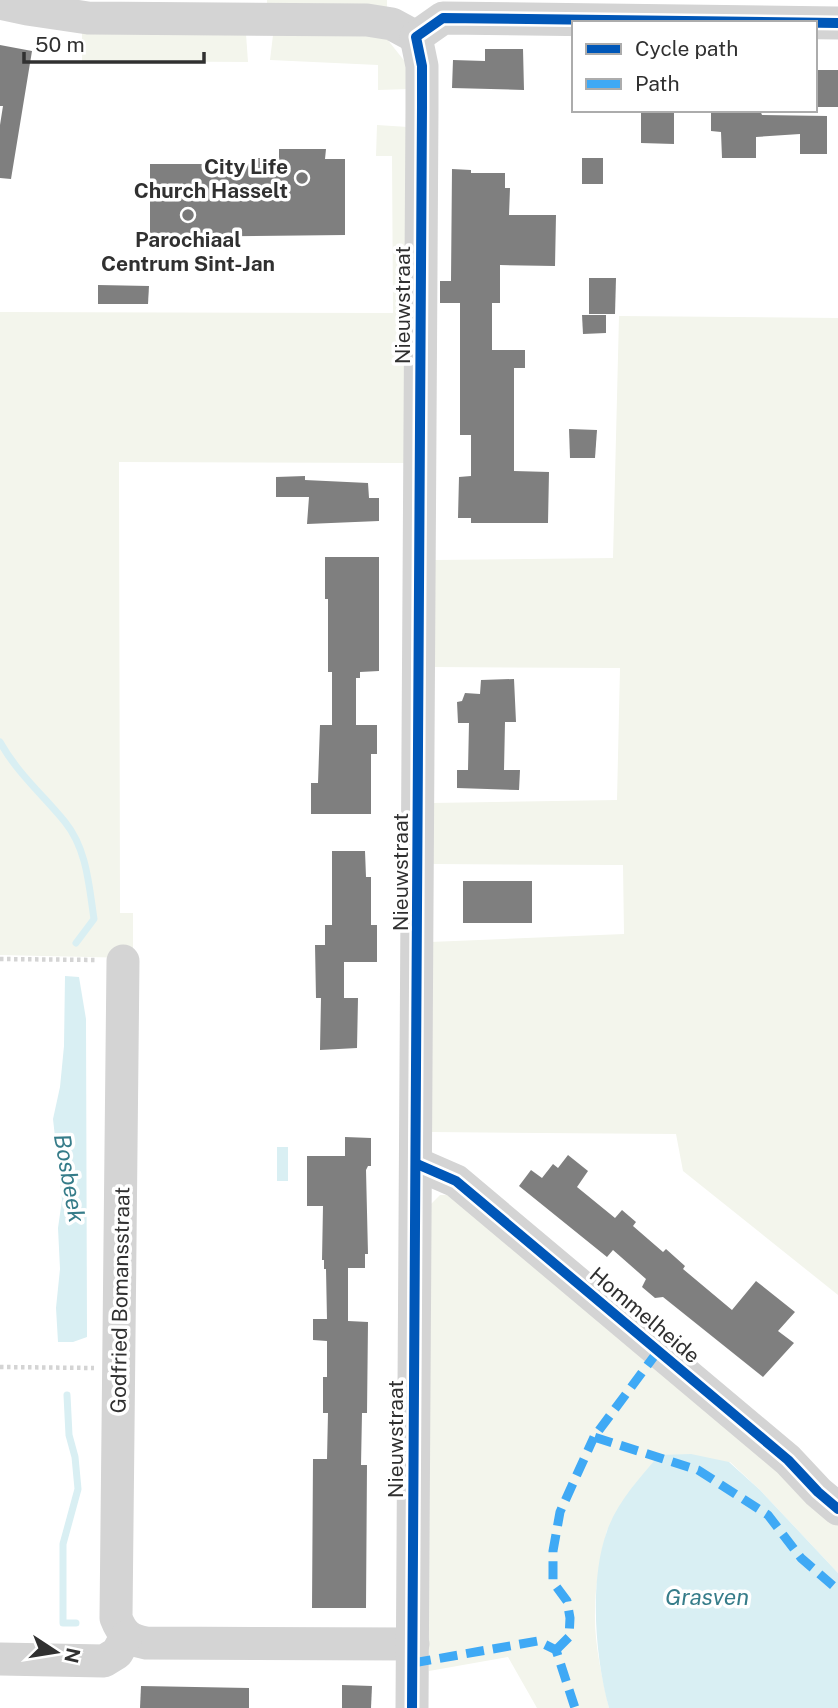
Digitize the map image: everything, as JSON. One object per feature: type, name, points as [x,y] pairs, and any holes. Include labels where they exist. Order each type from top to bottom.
[{"type":"street","points":[[0,3],[88,18],[367,20],[392,24],[416,37],[443,18],[680,21]]},
{"type":"street","points":[[817,23],[838,23]]},
{"type":"street","name":"Nieuwstraat","points":[[412,1708],[422,107],[422,66],[416,37]]},
{"type":"street","name":"Godfried Bomansstraat","points":[[123,961],[116,1618],[126,1637]]},
{"type":"street","name":"Hommelheide","points":[[417,1164],[456,1181],[778,1452],[838,1509]]},
{"type":"street","points":[[0,1659],[104,1661],[117,1653],[126,1637],[146,1643],[413,1644]]},
{"type":"path","points":[[0,959],[123,961]]},
{"type":"path","points":[[0,1367],[120,1368]]},
{"type":"shaded area","points":[[267,0],[387,0],[387,9],[267,7]]},
{"type":"shaded area","points":[[82,32],[246,34],[248,62],[82,61]]},
{"type":"shaded area","points":[[383,34],[406,63],[410,89],[378,90],[378,65],[270,60],[273,35]]},
{"type":"shaded area","points":[[377,125],[408,127],[406,463],[119,462],[120,913],[133,913],[133,958],[0,955],[0,312],[393,313],[392,156],[376,156]]},
{"type":"shaded area","points":[[619,316],[838,318],[838,1295],[683,1171],[676,1134],[431,1132],[430,942],[624,934],[623,865],[432,864],[431,803],[617,800],[620,668],[432,667],[433,560],[613,558]]},
{"type":"shaded area","points":[[440,1195],[449,1195],[838,1523],[838,1573],[730,1462],[607,1530],[597,1580],[595,1623],[609,1708],[537,1708],[508,1657],[429,1671],[430,1205]]},
{"type":"water","points":[[65,976],[79,977],[86,1019],[87,1337],[73,1342],[58,1342],[56,1308],[60,1269],[58,1228],[62,1200],[53,1119],[60,1087],[64,1046]]},
{"type":"water","points":[[277,1147],[288,1147],[288,1181],[277,1181]]},
{"type":"water","name":"Grasven","points":[[691,1454],[729,1462],[760,1490],[838,1573],[838,1708],[609,1708],[600,1666],[596,1619],[598,1573],[607,1531],[623,1500],[659,1455]]},
{"type":"building","points":[[0,45],[32,51],[11,179],[0,178],[0,125],[3,106],[0,106]]},
{"type":"building","points":[[485,49],[523,49],[524,90],[452,88],[453,60],[485,61]]},
{"type":"building","points":[[817,70],[838,70],[838,107],[817,107]]},
{"type":"building","points":[[641,112],[674,112],[674,144],[641,143]]},
{"type":"building","points":[[711,112],[827,116],[827,154],[800,154],[800,134],[756,137],[756,158],[722,158],[721,132],[711,131]]},
{"type":"building","points":[[279,149],[326,149],[325,159],[345,159],[345,235],[150,237],[150,164],[258,164],[258,158],[279,158]]},
{"type":"building","points":[[582,158],[603,158],[603,184],[582,184]]},
{"type":"building","points":[[452,169],[471,170],[471,173],[505,173],[505,188],[510,188],[509,215],[556,215],[555,266],[500,265],[500,303],[492,303],[492,350],[525,350],[525,368],[514,368],[514,471],[549,472],[548,523],[471,523],[471,518],[458,518],[459,477],[471,476],[471,435],[460,435],[460,303],[440,303],[440,281],[451,281]]},
{"type":"building","points":[[589,278],[616,278],[615,314],[589,314]]},
{"type":"building","points":[[98,285],[149,286],[148,304],[98,304]]},
{"type":"building","points":[[582,315],[606,315],[606,333],[583,334]]},
{"type":"building","points":[[569,429],[597,430],[595,458],[570,458]]},
{"type":"building","points":[[305,476],[305,480],[368,483],[369,498],[379,498],[379,521],[307,524],[309,497],[276,497],[276,477]]},
{"type":"building","points":[[325,557],[379,557],[379,671],[360,672],[360,678],[356,678],[356,725],[377,725],[377,754],[371,754],[371,814],[311,814],[311,783],[318,783],[320,725],[332,725],[332,672],[328,672]]},
{"type":"building","points":[[514,679],[516,722],[505,722],[504,770],[520,770],[519,790],[457,788],[457,770],[468,770],[469,723],[458,723],[457,702],[462,701],[465,693],[480,694],[481,680]]},
{"type":"building","points":[[332,851],[365,851],[366,877],[371,877],[371,925],[377,925],[377,962],[344,962],[344,998],[358,998],[357,1048],[320,1050],[321,998],[316,998],[315,945],[325,945],[325,925],[332,925]]},
{"type":"building","points":[[463,881],[532,881],[532,923],[463,923]]},
{"type":"building","points":[[345,1137],[371,1138],[371,1166],[366,1170],[368,1254],[365,1254],[365,1268],[348,1268],[348,1321],[368,1322],[367,1413],[362,1413],[361,1465],[367,1465],[366,1608],[312,1608],[313,1459],[327,1459],[328,1413],[323,1413],[327,1341],[313,1340],[313,1319],[327,1319],[326,1269],[322,1260],[323,1206],[307,1206],[307,1156],[345,1156]]},
{"type":"building","points":[[568,1155],[588,1171],[577,1187],[615,1218],[622,1210],[636,1222],[633,1226],[663,1252],[666,1249],[685,1266],[683,1269],[732,1310],[756,1281],[795,1312],[778,1331],[794,1343],[763,1377],[663,1297],[655,1298],[642,1287],[646,1279],[613,1250],[607,1257],[519,1186],[531,1170],[542,1178],[553,1164],[558,1168]]},
{"type":"building","points":[[342,1685],[372,1686],[371,1708],[342,1708]]},
{"type":"building","points":[[141,1686],[249,1688],[249,1708],[140,1708]]},
{"type":"waterway","name":"Bosbeek","points":[[0,742],[22,774],[65,822],[83,856],[94,919],[76,943]]},
{"type":"waterway","name":"Bosbeek","points":[[67,1395],[69,1435],[75,1457],[78,1489],[63,1544],[63,1623],[76,1623]]},
{"type":"marked path","points":[[658,1351],[594,1437],[698,1470],[768,1515],[801,1558],[838,1590]]},
{"type":"marked path","points":[[556,1650],[569,1637],[570,1618],[567,1601],[553,1582],[553,1551],[560,1512],[594,1437]]},
{"type":"marked path","points":[[413,1663],[538,1641],[556,1650],[575,1708]]},
{"type":"cycle path","points":[[412,1708],[422,107],[422,66],[416,37],[443,18],[680,21]]},
{"type":"cycle path","points":[[817,23],[838,23]]},
{"type":"cycle path","points":[[417,1164],[456,1181],[788,1460],[838,1509]]},
{"type":"place","name":"City Life Church Hasselt","points":[[302,178]]},
{"type":"place","name":"Parochiaal Centrum Sint-Jan","points":[[188,215]]}]
